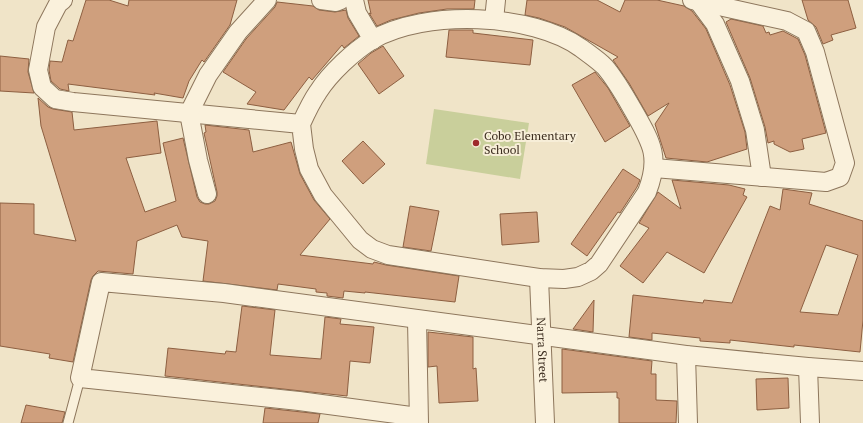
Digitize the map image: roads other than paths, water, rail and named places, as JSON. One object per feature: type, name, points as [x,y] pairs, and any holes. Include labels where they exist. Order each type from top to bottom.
[{"type":"street","points":[[63,0],[58,4],[46,28],[38,70],[42,87],[55,99],[301,124]]},
{"type":"street","points":[[207,194],[188,113],[208,75],[233,38],[266,0]]},
{"type":"street","points":[[321,0],[336,2],[341,0]]},
{"type":"street","points":[[354,0],[357,13],[373,40]]},
{"type":"street","points":[[494,20],[496,0]]},
{"type":"street","points":[[654,168],[826,182],[840,177],[845,163],[814,52],[806,31],[787,21],[695,1]]},
{"type":"street","points":[[695,1],[715,24],[740,81],[755,130],[762,177]]},
{"type":"street","points":[[459,19],[494,20],[530,26],[557,35],[580,48],[605,67],[623,93],[644,130],[652,147],[654,168],[652,180],[647,192],[599,264],[591,271],[578,277],[564,280],[539,278],[388,255],[372,249],[360,240],[323,195],[309,169],[304,149],[301,124],[318,91],[336,70],[356,52],[373,40],[402,27],[431,22],[459,19]]},
{"type":"street","name":"Narra Street","points":[[539,278],[545,423]]},
{"type":"street","points":[[417,320],[419,420],[298,401],[80,378],[101,282],[224,293],[686,355],[808,368],[863,371]]},
{"type":"street","points":[[686,355],[688,423]]},
{"type":"street","points":[[808,368],[810,423]]},
{"type":"lane","points":[[68,423],[80,378]]},
{"type":"place","name":"Cobo Elementary School","points":[[476,143]]}]
